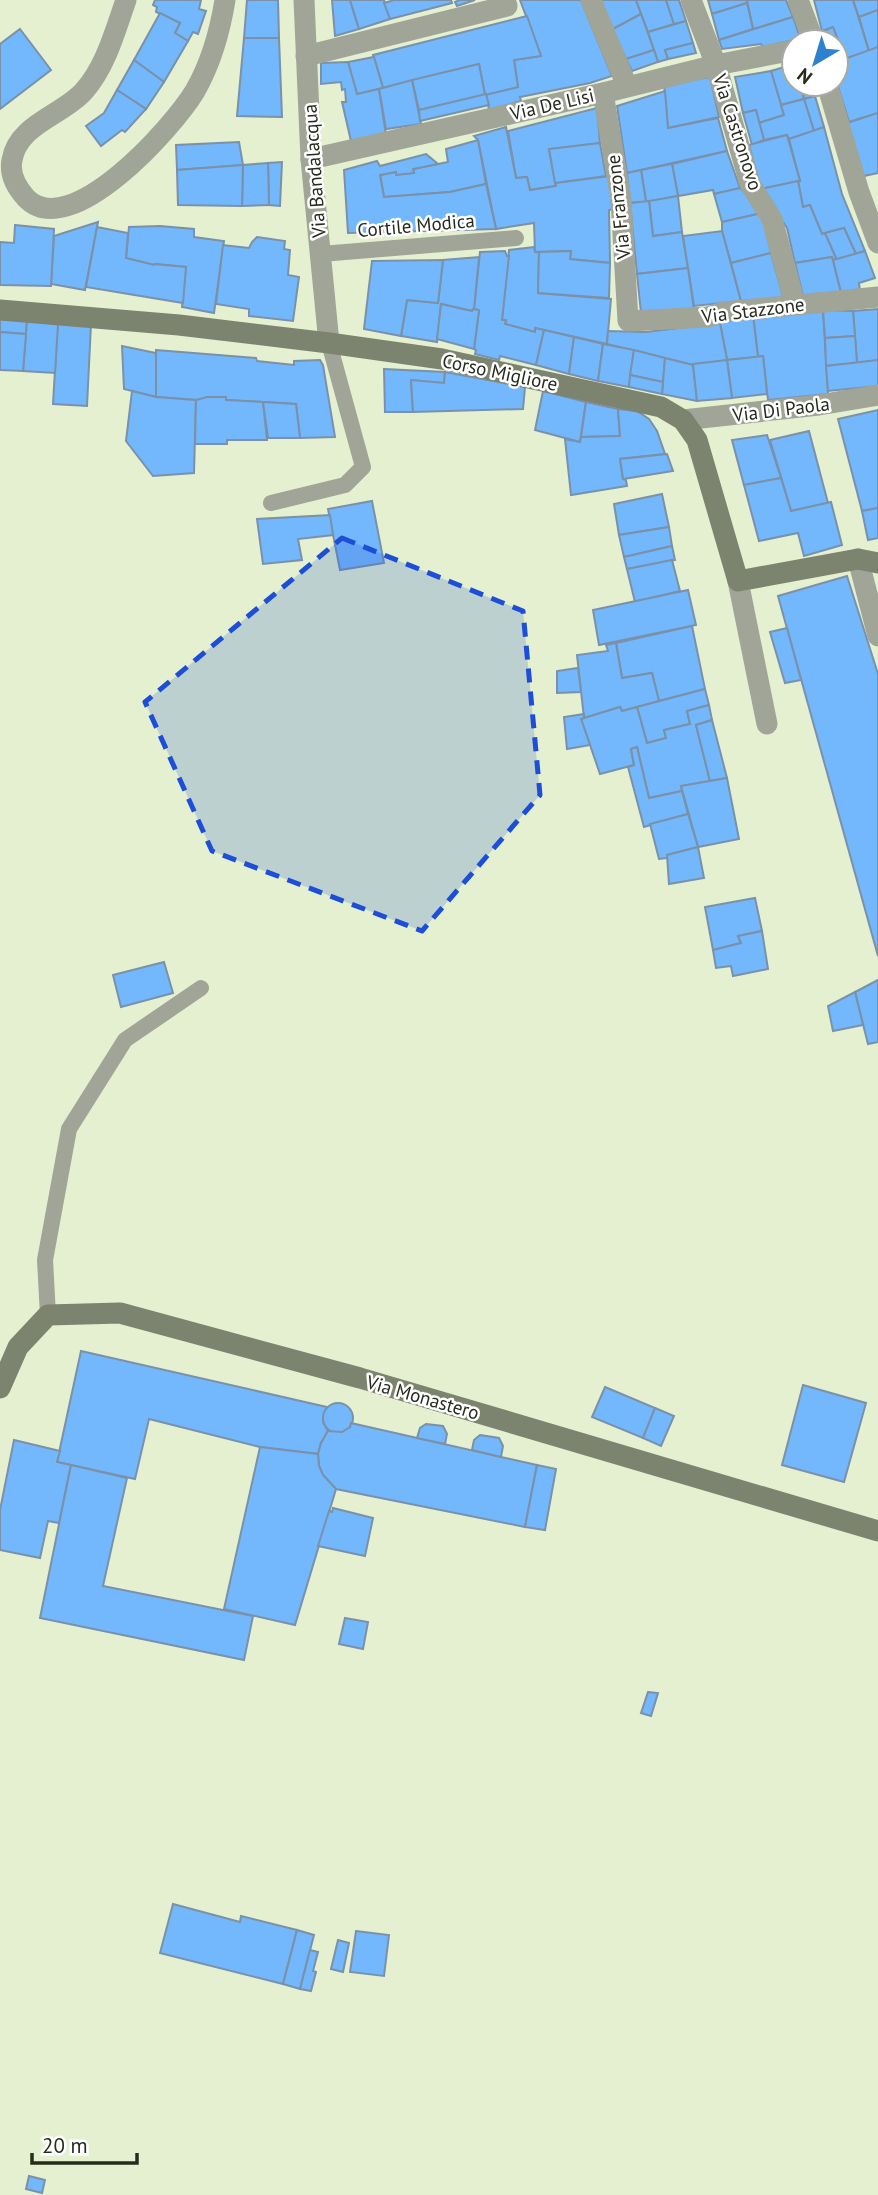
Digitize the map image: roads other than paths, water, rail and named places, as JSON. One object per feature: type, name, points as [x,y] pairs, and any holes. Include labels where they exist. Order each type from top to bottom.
[{"type":"street","points":[[126,0],[107,54],[95,77],[82,94],[35,126],[21,140],[12,158],[11,173],[17,188],[31,203],[51,209],[70,206],[105,187],[157,139],[194,92],[211,58],[225,0]]},
{"type":"street","name":"Via Bandalacqua","points":[[304,0],[311,159],[329,342]]},
{"type":"street","points":[[306,56],[508,6],[505,0]]},
{"type":"street","points":[[592,0],[626,86]]},
{"type":"street","name":"Via Castronovo","points":[[691,0],[716,65],[750,184],[772,219],[795,304]]},
{"type":"street","points":[[798,0],[809,28]]},
{"type":"street","name":"Via De Lisi","points":[[311,159],[716,65],[780,53]]},
{"type":"street","name":"Via Franzone","points":[[603,93],[621,199],[628,321]]},
{"type":"street","points":[[833,98],[869,189],[878,243]]},
{"type":"street","name":"Via Stazzone","points":[[628,321],[708,317],[723,312],[878,297]]},
{"type":"street","name":"Corso Migliore","points":[[0,310],[179,325],[329,342],[442,359],[661,407],[683,420]]},
{"type":"street","name":"Via Di Paola","points":[[683,420],[819,405],[878,395]]},
{"type":"street","points":[[683,420],[696,440],[738,581],[767,724]]},
{"type":"street","points":[[738,581],[868,561],[878,636]]},
{"type":"street","name":"Via Monastero","points":[[48,1315],[120,1313],[360,1378],[878,1531]]},
{"type":"street","points":[[0,1388],[18,1347],[48,1315]]},
{"type":"lane","name":"Cortile Modica","points":[[320,254],[516,238]]},
{"type":"lane","points":[[271,503],[345,485],[363,467],[329,342]]},
{"type":"lane","points":[[48,1315],[46,1260],[69,1129],[125,1040],[201,988]]}]
